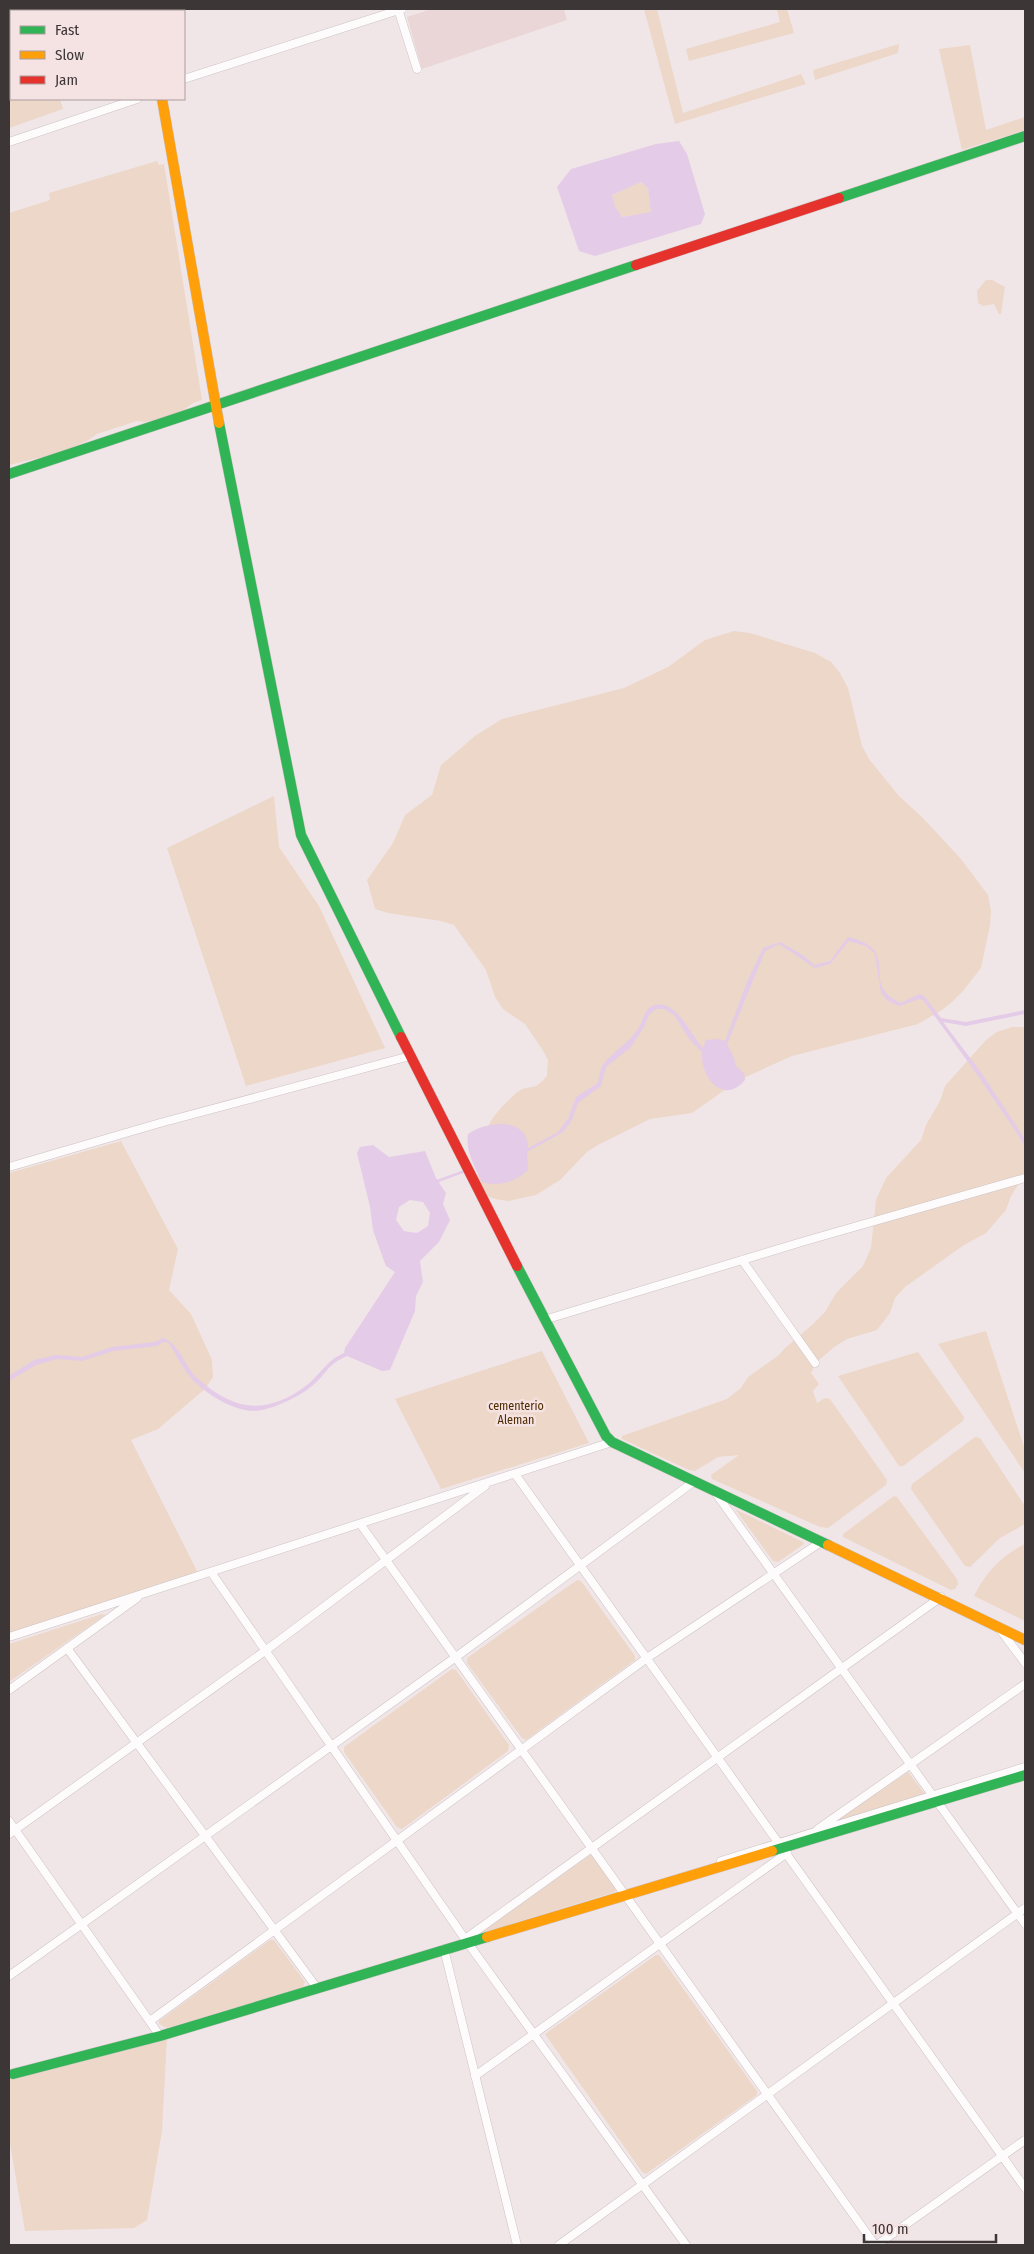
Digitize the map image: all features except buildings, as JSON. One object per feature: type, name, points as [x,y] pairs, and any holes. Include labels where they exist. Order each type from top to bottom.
[{"type":"street","points":[[185,79],[399,9],[417,69]]},
{"type":"street","points":[[9,142],[134,100]]},
{"type":"street","points":[[162,100],[216,406],[301,835],[467,1170],[606,1436],[612,1442],[692,1483],[941,1597],[1025,1640]]},
{"type":"street","points":[[9,474],[1025,136]]},
{"type":"street","points":[[9,1167],[160,1123],[410,1056]]},
{"type":"street","points":[[544,1320],[1025,1178]]},
{"type":"street","points":[[742,1260],[815,1363]]},
{"type":"street","points":[[9,1637],[612,1442]]},
{"type":"street","points":[[515,1474],[1025,2188]]},
{"type":"street","points":[[12,1832],[265,1651],[491,1482]]},
{"type":"street","points":[[9,1976],[456,1657],[692,1483]]},
{"type":"street","points":[[717,1495],[1025,1924]]},
{"type":"street","points":[[361,1524],[876,2245],[1025,2140]]},
{"type":"street","points":[[150,2021],[647,1658],[821,1542]]},
{"type":"street","points":[[210,1572],[397,1841],[686,2245]]},
{"type":"street","points":[[9,1690],[142,1594]]},
{"type":"street","points":[[469,1941],[592,1848],[941,1597]]},
{"type":"street","points":[[996,1624],[1025,1663]]},
{"type":"street","points":[[67,1648],[317,1988]]},
{"type":"street","points":[[475,2076],[660,1944],[783,1848],[811,1834],[1025,1684]]},
{"type":"street","points":[[13,2074],[160,2036],[444,1949],[483,1935],[783,1848],[1025,1767]]},
{"type":"street","points":[[811,1834],[1025,1775]]},
{"type":"street","points":[[9,1821],[12,1832],[81,1924],[160,2036]]},
{"type":"street","points":[[469,1941],[485,1939],[625,1894]]},
{"type":"street","points":[[559,2245],[1025,1908]]},
{"type":"street","points":[[444,1949],[517,2245]]},
{"type":"shaded area","points":[[431,9],[564,9],[567,20],[422,69],[407,17]]},
{"type":"shaded area","points":[[679,141],[687,154],[705,214],[701,224],[595,256],[579,251],[557,187],[571,169],[656,144]],"holes":[[[641,182],[648,188],[651,212],[622,217],[615,206],[612,195]]]},
{"type":"shaded area","points":[[848,937],[865,943],[874,951],[878,959],[882,987],[888,995],[901,1003],[919,994],[924,996],[941,1018],[966,1022],[1025,1010],[1025,1014],[966,1026],[943,1022],[980,1071],[1025,1139],[1025,1148],[1019,1136],[976,1073],[923,1000],[919,999],[899,1006],[888,1001],[881,993],[875,954],[866,946],[849,941],[830,964],[815,968],[779,944],[765,951],[727,1044],[736,1066],[744,1073],[745,1080],[737,1087],[729,1090],[721,1089],[714,1085],[705,1071],[702,1052],[690,1040],[674,1015],[664,1009],[656,1009],[649,1015],[644,1027],[630,1048],[606,1067],[601,1086],[578,1103],[572,1120],[563,1132],[527,1152],[528,1170],[518,1178],[500,1184],[482,1182],[469,1153],[468,1134],[485,1126],[495,1124],[514,1126],[521,1130],[526,1138],[528,1148],[558,1132],[568,1119],[576,1097],[598,1083],[603,1065],[634,1034],[649,1008],[656,1005],[664,1005],[676,1012],[703,1048],[706,1040],[718,1039],[725,1041],[747,982],[763,948],[780,942],[804,956],[814,965],[830,961]]},
{"type":"shaded area","points":[[373,1145],[389,1157],[425,1151],[436,1178],[446,1193],[443,1204],[450,1220],[439,1242],[420,1261],[423,1282],[416,1296],[415,1311],[390,1370],[382,1371],[347,1356],[335,1363],[317,1382],[300,1395],[268,1409],[253,1411],[237,1408],[204,1390],[189,1375],[169,1343],[163,1342],[157,1346],[113,1351],[82,1361],[57,1359],[36,1365],[9,1381],[9,1376],[34,1360],[56,1355],[82,1357],[112,1347],[155,1342],[163,1338],[174,1345],[197,1378],[211,1389],[237,1403],[264,1405],[278,1402],[307,1385],[333,1359],[344,1353],[345,1348],[395,1272],[386,1266],[373,1230],[370,1207],[357,1153],[360,1147]],"holes":[[[410,1200],[423,1202],[430,1213],[428,1226],[417,1233],[404,1231],[396,1220],[399,1207]]]},
{"type":"green space","points":[[644,9],[657,9],[683,113],[801,74],[806,84],[675,124]]},
{"type":"green space","points":[[777,9],[787,9],[794,33],[689,61],[686,49],[780,22]]},
{"type":"green space","points":[[899,44],[898,53],[815,80],[813,70]]},
{"type":"green space","points":[[970,45],[986,130],[1025,117],[1025,130],[962,150],[939,49]]},
{"type":"green space","points":[[9,52],[10,100],[60,100],[63,109],[9,128]]},
{"type":"green space","points":[[157,161],[159,165],[164,164],[202,400],[193,403],[175,416],[144,422],[137,421],[97,434],[87,441],[59,453],[9,465],[9,213],[50,200],[49,193]]},
{"type":"green space","points":[[640,182],[648,187],[651,213],[622,217],[615,206],[612,195]]},
{"type":"green space","points":[[986,280],[992,280],[1005,287],[1001,314],[999,314],[994,304],[983,306],[978,303],[977,291]]},
{"type":"green space","points":[[734,631],[750,633],[815,653],[831,662],[840,673],[848,688],[862,746],[869,759],[899,796],[922,817],[961,859],[988,895],[991,911],[990,925],[981,968],[952,1002],[918,1024],[792,1056],[739,1080],[692,1113],[650,1119],[587,1152],[560,1180],[536,1195],[508,1201],[482,1194],[479,1181],[478,1156],[486,1131],[492,1119],[517,1092],[536,1086],[547,1076],[548,1060],[525,1024],[503,1009],[495,997],[486,970],[454,925],[375,909],[367,880],[393,843],[405,815],[432,795],[441,765],[475,736],[502,719],[624,688],[668,667],[705,640]]},
{"type":"green space","points":[[274,796],[279,847],[319,906],[385,1048],[246,1086],[167,848]]},
{"type":"green space","points":[[1012,1027],[1025,1027],[1025,1174],[1011,1196],[1006,1210],[986,1233],[964,1245],[905,1287],[895,1298],[890,1313],[877,1330],[847,1339],[834,1347],[817,1362],[811,1373],[819,1384],[813,1391],[817,1403],[825,1398],[830,1399],[887,1480],[886,1485],[828,1528],[820,1527],[712,1479],[711,1475],[739,1455],[718,1457],[695,1471],[622,1439],[622,1436],[727,1399],[741,1388],[748,1377],[779,1355],[825,1312],[836,1293],[863,1266],[871,1248],[876,1200],[886,1178],[921,1140],[926,1125],[940,1101],[945,1086],[986,1040],[997,1032]]},
{"type":"green space","points":[[121,1141],[178,1249],[169,1290],[191,1314],[212,1360],[213,1377],[205,1389],[158,1429],[131,1440],[198,1573],[9,1634],[9,1173]]},
{"type":"green space","points":[[986,1331],[1025,1450],[1025,1473],[938,1344]]},
{"type":"green space","name":"cementerio Aleman","points":[[542,1351],[589,1443],[441,1489],[395,1399]]},
{"type":"green space","points":[[918,1352],[964,1417],[963,1421],[903,1466],[899,1466],[838,1376]]},
{"type":"green space","points":[[975,1437],[980,1438],[1025,1506],[1025,1524],[1000,1538],[970,1567],[965,1566],[911,1489],[912,1484]]},
{"type":"green space","points":[[894,1496],[897,1497],[957,1579],[958,1584],[955,1589],[951,1590],[843,1537],[843,1534]]},
{"type":"green space","points":[[735,1509],[804,1544],[778,1562],[773,1561]]},
{"type":"green space","points":[[1025,1544],[1025,1621],[974,1596],[989,1572],[1002,1559]]},
{"type":"green space","points":[[577,1580],[581,1581],[635,1656],[635,1660],[526,1740],[522,1738],[467,1663],[467,1658]]},
{"type":"green space","points":[[102,1614],[105,1615],[9,1682],[9,1644]]},
{"type":"green space","points":[[452,1669],[456,1670],[509,1745],[508,1751],[402,1829],[397,1827],[344,1752],[344,1747]]},
{"type":"green space","points":[[908,1772],[925,1794],[835,1822],[837,1820]]},
{"type":"green space","points":[[590,1855],[593,1856],[616,1889],[615,1892],[481,1933]]},
{"type":"green space","points":[[270,1940],[274,1940],[305,1982],[303,1987],[167,2028],[159,2024],[159,2021]]},
{"type":"green space","points":[[656,1955],[659,1955],[757,2091],[757,2095],[646,2174],[642,2172],[545,2034]]},
{"type":"green space","points":[[167,2037],[162,2131],[147,2220],[134,2228],[25,2231],[9,2138],[9,2079]]},
{"type":"waterway","points":[[435,1182],[465,1171]]},
{"type":"traffic: fast","points":[[839,198],[1025,136]]},
{"type":"traffic: fast","points":[[9,474],[636,265]]},
{"type":"traffic: fast","points":[[219,423],[301,835],[401,1037]]},
{"type":"traffic: fast","points":[[517,1266],[606,1436],[612,1442],[828,1545]]},
{"type":"traffic: fast","points":[[772,1851],[1025,1775]]},
{"type":"traffic: fast","points":[[13,2074],[160,2036],[487,1937]]},
{"type":"traffic: slow","points":[[162,100],[219,423]]},
{"type":"traffic: slow","points":[[828,1545],[1025,1640]]},
{"type":"traffic: slow","points":[[487,1937],[772,1851]]},
{"type":"traffic: jam","points":[[636,265],[839,198]]},
{"type":"traffic: jam","points":[[401,1037],[517,1266]]}]
